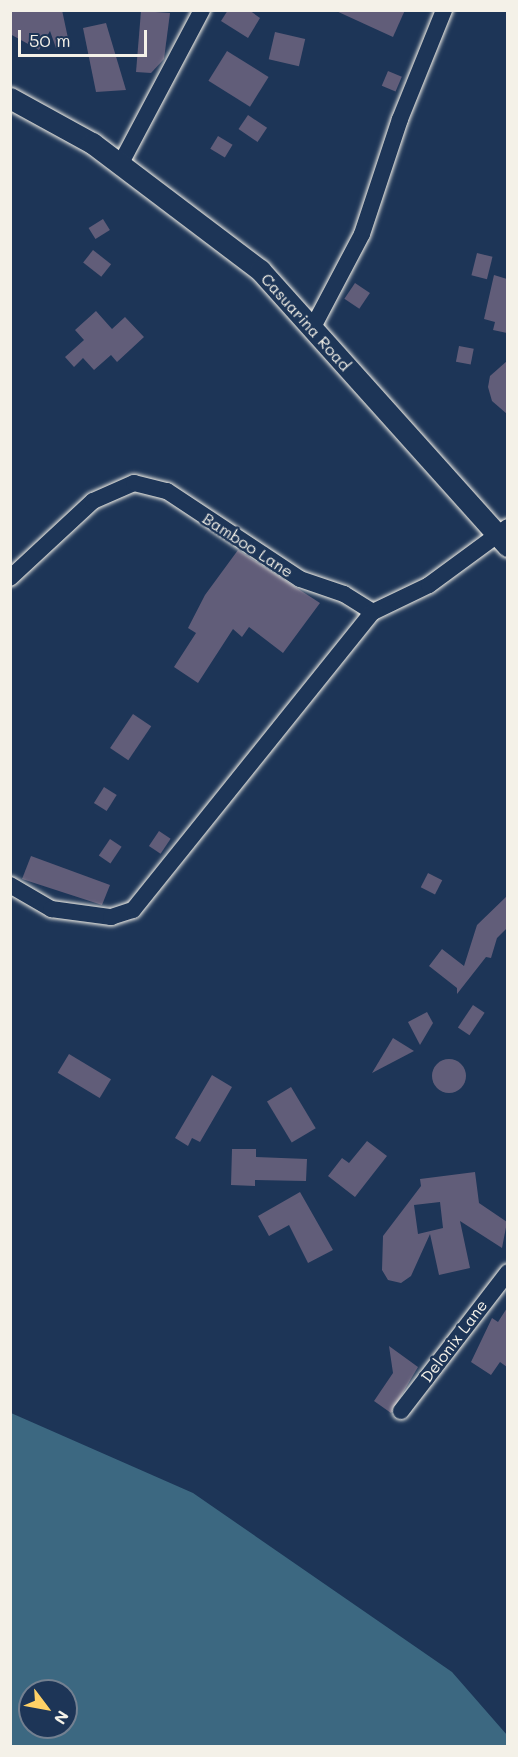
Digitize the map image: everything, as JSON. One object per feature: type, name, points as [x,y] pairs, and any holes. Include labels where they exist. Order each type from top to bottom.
[{"type":"street","points":[[121,163],[202,10]]},
{"type":"street","points":[[313,327],[362,234],[400,119],[444,10]]},
{"type":"street","name":"Casuarina Road","points":[[10,98],[60,123],[121,163],[260,270],[504,536]]},
{"type":"street","name":"Bamboo Lane","points":[[10,578],[93,501],[112,489],[149,483],[300,579],[344,594],[373,612]]},
{"type":"street","points":[[10,885],[51,909],[111,917],[133,910],[373,612],[429,585],[504,536]]},
{"type":"street","name":"Delonix Lane","points":[[401,1411],[507,1272]]},
{"type":"water","points":[[11,1413],[193,1493],[452,1672],[507,1735],[507,1746],[11,1746]]},
{"type":"building","points":[[10,10],[62,10],[69,43],[56,48],[50,31],[39,50],[10,34]]},
{"type":"building","points":[[228,10],[249,10],[260,18],[248,38],[221,21]]},
{"type":"building","points":[[334,10],[405,10],[393,37]]},
{"type":"building","points":[[141,11],[170,13],[164,59],[151,73],[136,72]]},
{"type":"building","points":[[106,23],[126,90],[96,92],[83,28]]},
{"type":"building","points":[[275,32],[305,39],[299,66],[269,59]]},
{"type":"building","points":[[227,51],[269,77],[250,107],[208,81]]},
{"type":"building","points":[[388,71],[402,77],[396,92],[382,86]]},
{"type":"building","points":[[248,115],[267,128],[258,142],[238,129]]},
{"type":"building","points":[[218,136],[233,145],[225,158],[210,149]]},
{"type":"building","points":[[103,219],[110,230],[95,239],[89,228]]},
{"type":"building","points":[[93,250],[111,264],[101,277],[83,263]]},
{"type":"building","points":[[477,253],[493,257],[487,279],[471,275]]},
{"type":"building","points":[[494,275],[507,279],[507,333],[493,330],[495,322],[484,319]]},
{"type":"building","points":[[355,283],[370,293],[359,309],[344,299]]},
{"type":"building","points":[[96,311],[112,329],[125,317],[144,337],[117,362],[111,355],[94,370],[83,358],[74,367],[65,357],[84,340],[75,330]]},
{"type":"building","points":[[459,346],[474,349],[471,365],[456,362]]},
{"type":"building","points":[[507,361],[507,414],[492,401],[488,387],[490,376]]},
{"type":"building","points":[[238,550],[320,603],[283,653],[249,627],[242,637],[233,629],[198,683],[174,667],[196,633],[188,628],[205,595]]},
{"type":"building","points":[[133,714],[151,726],[128,760],[110,748]]},
{"type":"building","points":[[104,787],[117,795],[107,811],[94,803]]},
{"type":"building","points":[[159,831],[171,839],[161,854],[149,846]]},
{"type":"building","points":[[110,839],[122,847],[110,863],[99,856]]},
{"type":"building","points":[[31,856],[110,885],[102,905],[22,879]]},
{"type":"building","points":[[428,873],[442,880],[435,895],[421,887]]},
{"type":"building","points":[[507,896],[507,928],[497,938],[491,958],[486,957],[457,994],[457,988],[429,966],[442,949],[464,966],[477,925]]},
{"type":"building","points":[[473,1005],[485,1013],[470,1035],[458,1027]]},
{"type":"building","points":[[427,1012],[433,1023],[420,1045],[408,1022]]},
{"type":"building","points":[[393,1038],[414,1051],[372,1073]]},
{"type":"building","points":[[69,1054],[111,1079],[100,1098],[58,1073]]},
{"type":"building","points":[[449,1059],[461,1064],[466,1076],[461,1088],[449,1093],[437,1088],[432,1076],[437,1064]]},
{"type":"building","points":[[212,1075],[232,1087],[200,1142],[192,1138],[188,1146],[175,1138]]},
{"type":"building","points":[[291,1087],[316,1128],[292,1143],[267,1101]]},
{"type":"building","points":[[367,1141],[387,1156],[355,1197],[328,1176],[342,1158],[349,1163]]},
{"type":"building","points":[[232,1149],[256,1149],[256,1157],[307,1159],[306,1181],[255,1180],[255,1186],[231,1185]]},
{"type":"building","points":[[475,1172],[479,1203],[507,1222],[502,1248],[460,1221],[470,1268],[439,1275],[430,1234],[411,1276],[401,1283],[388,1280],[382,1270],[383,1236],[421,1186],[420,1179]],"holes":[[[440,1202],[443,1228],[418,1234],[414,1205]]]},
{"type":"building","points":[[300,1192],[333,1250],[308,1263],[289,1225],[269,1236],[258,1216]]},
{"type":"building","points":[[507,1308],[507,1367],[500,1362],[491,1375],[471,1362],[492,1318],[498,1322]]},
{"type":"building","points":[[389,1346],[418,1367],[391,1413],[374,1401],[393,1373]]}]
